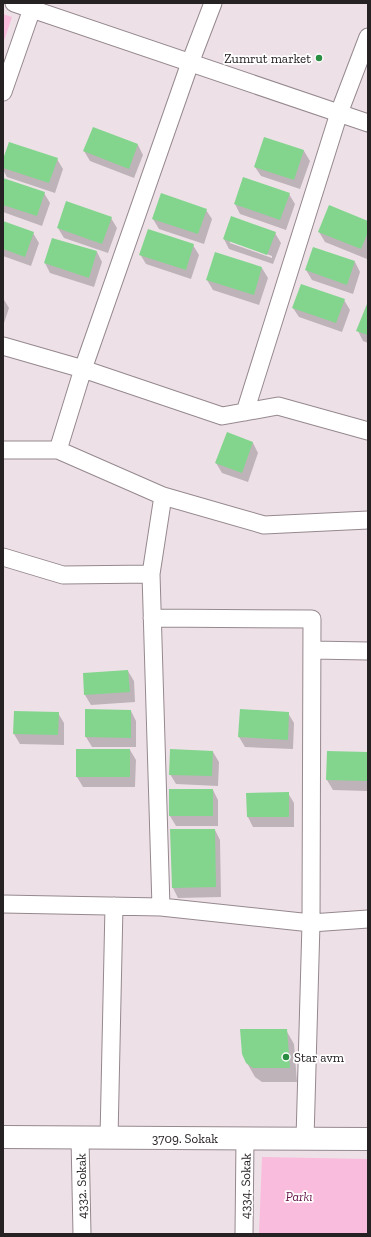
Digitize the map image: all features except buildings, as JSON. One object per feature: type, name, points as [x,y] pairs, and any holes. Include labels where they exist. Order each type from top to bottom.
[{"type":"street","points":[[14,3],[32,6],[190,63],[368,123]]},
{"type":"street","points":[[58,450],[83,369],[190,63],[213,3]]},
{"type":"street","points":[[3,92],[32,6]]},
{"type":"street","points":[[245,412],[339,113],[368,37]]},
{"type":"street","points":[[3,346],[83,369],[222,416],[278,406],[368,431]]},
{"type":"street","points":[[3,450],[58,450],[163,496],[264,525],[368,520]]},
{"type":"street","points":[[161,907],[151,574],[163,496]]},
{"type":"street","points":[[3,557],[63,575],[151,574]]},
{"type":"street","points":[[152,618],[312,620],[311,923],[305,1139]]},
{"type":"street","points":[[312,650],[368,651]]},
{"type":"street","points":[[3,904],[161,907],[311,923],[368,919]]},
{"type":"street","points":[[109,1138],[114,906]]},
{"type":"street","name":"3709. Sokak","points":[[3,1137],[368,1139]]},
{"type":"street","name":"4332. Sokak","points":[[80,1138],[82,1234]]},
{"type":"street","name":"4334. Sokak","points":[[244,1234],[245,1139]]},
{"type":"green space","points":[[3,14],[12,17],[3,44]]},
{"type":"green space","name":"Parkı","points":[[262,1157],[368,1159],[368,1234],[259,1234]]},
{"type":"place","name":"Zumrut market","points":[[319,58]]},
{"type":"place","name":"Star avm","points":[[286,1057]]}]
